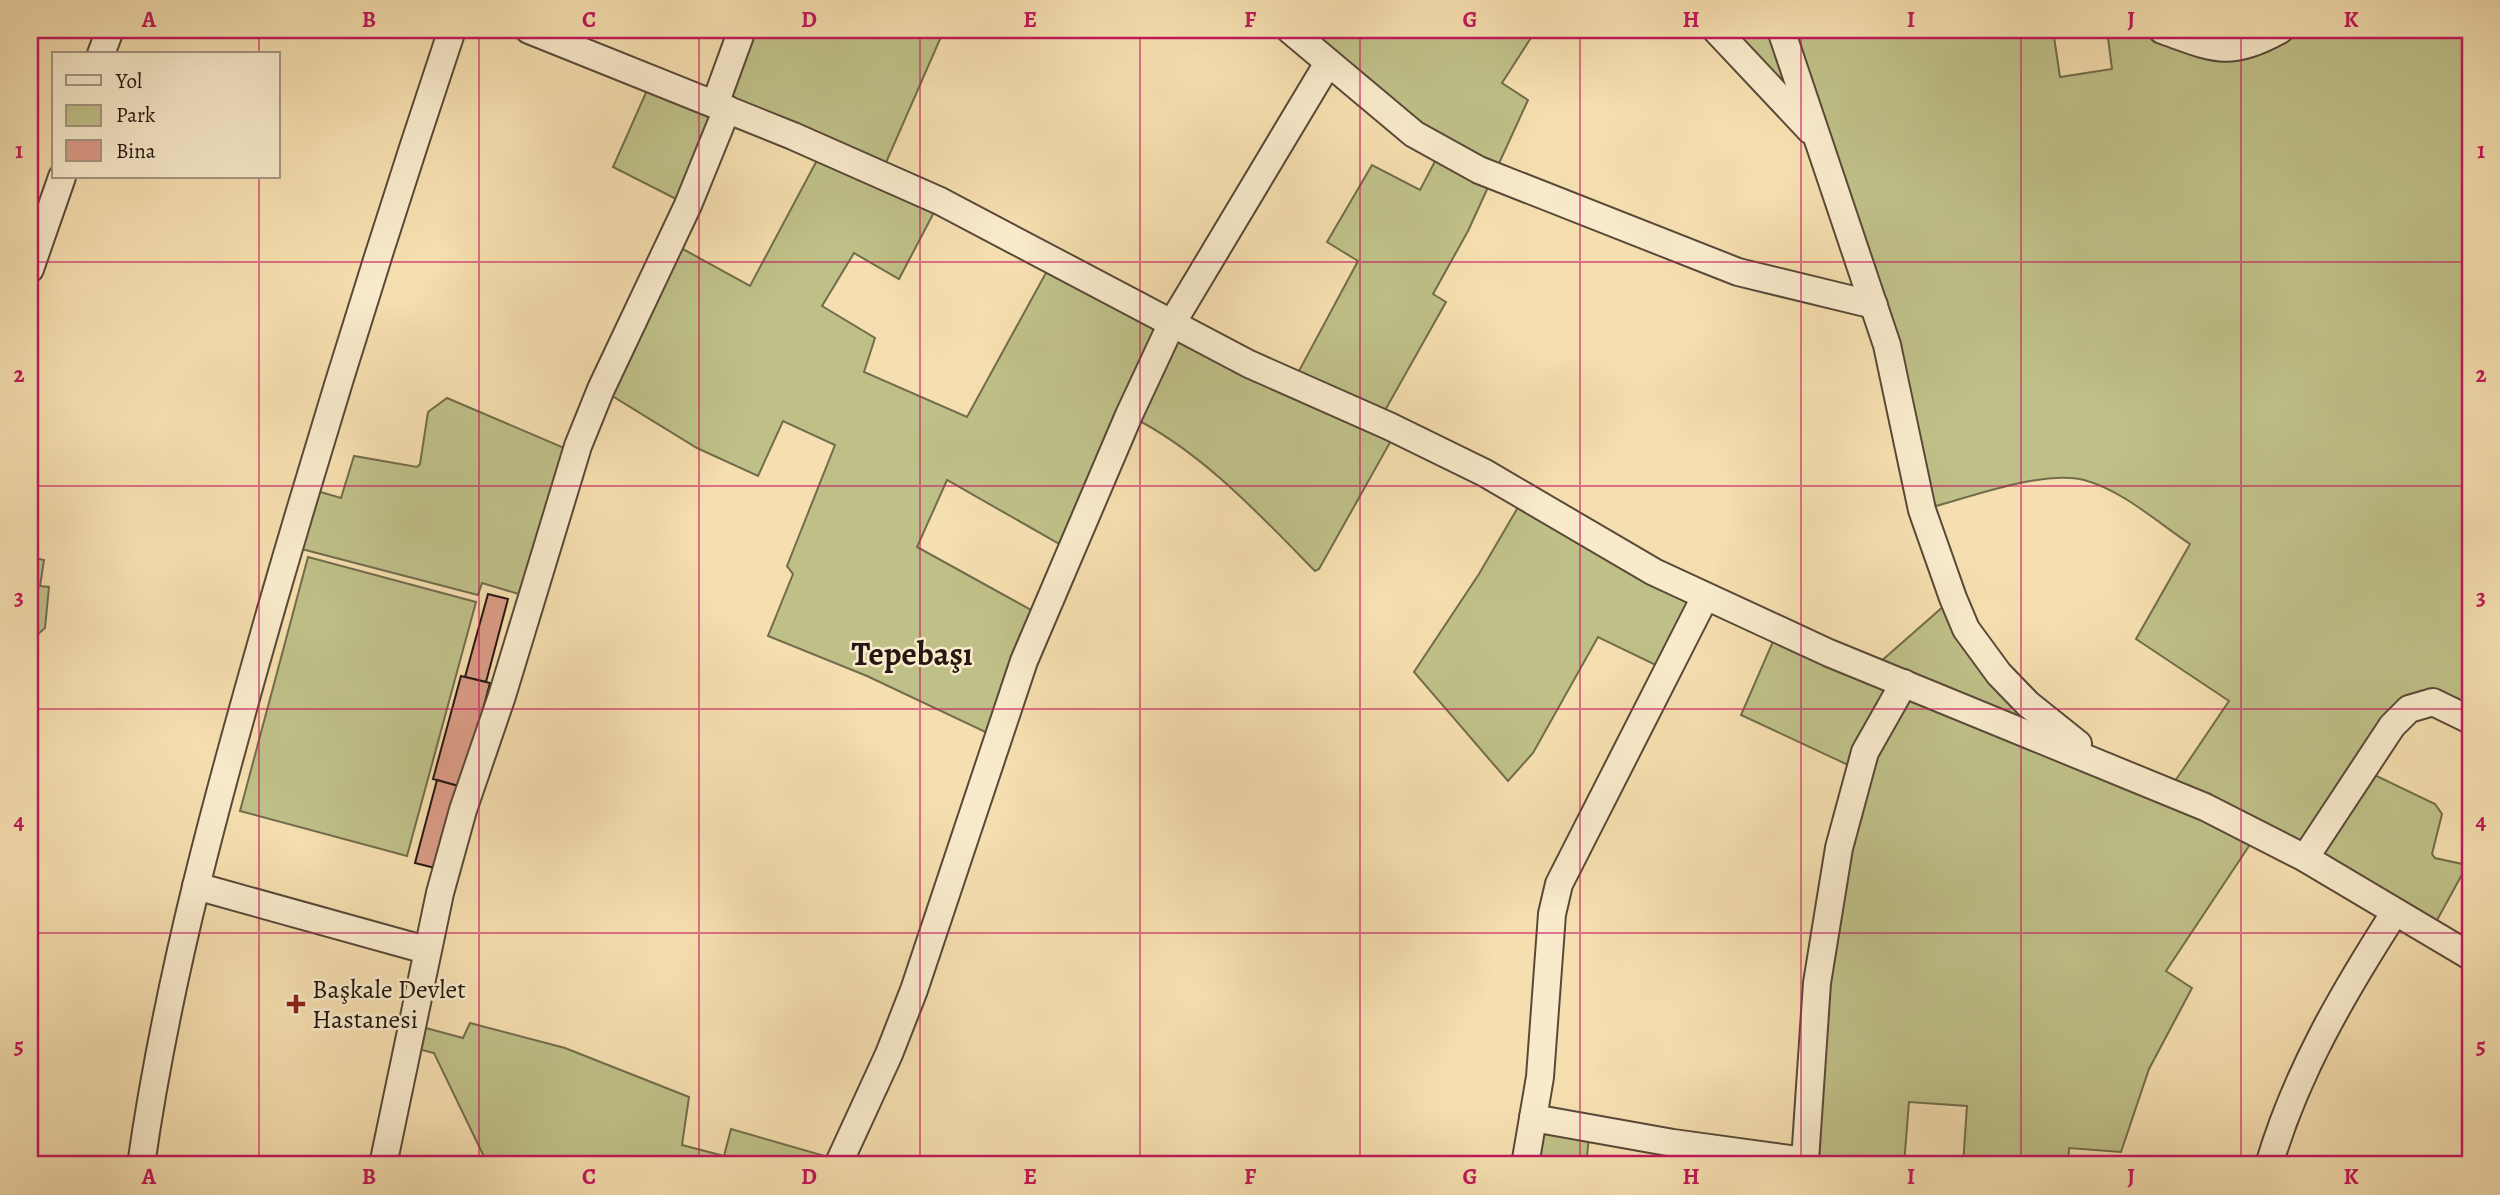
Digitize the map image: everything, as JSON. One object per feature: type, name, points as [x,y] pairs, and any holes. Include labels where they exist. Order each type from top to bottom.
[{"type":"street","points":[[102,52],[110,30]]},
{"type":"street","points":[[141,1165],[154,1074],[196,886],[313,466],[452,30]]},
{"type":"street","points":[[529,30],[721,107],[940,201],[1171,325],[1292,384],[1438,448],[1485,473],[1607,547],[1705,597],[1904,683],[2107,764],[2205,807],[2305,859],[2470,956]]},
{"type":"street","points":[[383,1165],[426,950],[463,810],[502,696],[578,446],[601,389],[688,205],[721,107],[742,30]]},
{"type":"street","points":[[1290,30],[1414,134],[1493,176],[1738,272],[1874,305]]},
{"type":"street","points":[[1716,30],[1818,139]]},
{"type":"street","points":[[1781,30],[1874,305],[1898,391],[1922,510],[1966,629],[1980,651],[2028,704],[2107,764]]},
{"type":"street","points":[[2162,30],[2215,48],[2232,49],[2280,30]]},
{"type":"street","points":[[838,1165],[889,1054],[914,990],[1033,639],[1171,325],[1328,63]]},
{"type":"street","points":[[30,269],[62,178]]},
{"type":"street","points":[[1525,1165],[1545,1031],[1552,914],[1559,884],[1705,597]]},
{"type":"street","points":[[1533,1118],[1687,1145],[1805,1161],[1817,984],[1839,848],[1865,752],[1904,683]]},
{"type":"street","points":[[2305,859],[2382,740],[2409,709],[2433,702],[2470,720]]},
{"type":"street","points":[[196,886],[426,950]]},
{"type":"street","points":[[2269,1165],[2299,1079],[2334,1011],[2395,912]]},
{"type":"green space","points":[[742,30],[944,30],[881,174],[940,201],[899,279],[854,253],[822,306],[875,338],[864,372],[967,417],[1053,260],[1292,384],[1358,261],[1327,242],[1372,165],[1420,190],[1441,150],[1290,30],[1536,30],[1502,83],[1528,100],[1468,231],[1433,294],[1446,302],[1379,421],[1397,430],[1319,569],[1315,571],[1251,506],[1205,465],[1156,430],[1130,416],[1070,550],[947,480],[917,547],[1042,616],[998,738],[867,676],[768,636],[793,574],[787,566],[835,445],[783,421],[758,476],[697,448],[601,389],[672,243],[750,286],[823,149],[727,109],[688,205],[613,167],[652,79],[715,104]]},
{"type":"green space","points":[[1716,30],[2053,30],[2060,77],[2112,69],[2107,30],[2162,30],[2202,45],[2280,30],[2470,30],[2470,720],[2433,702],[2364,770],[2435,804],[2442,814],[2432,854],[2435,858],[2462,864],[2465,869],[2430,933],[2257,834],[2166,971],[2192,988],[2149,1069],[2121,1152],[2069,1148],[2068,1165],[1963,1165],[1967,1106],[1909,1102],[1904,1165],[1848,1165],[1805,1161],[1859,770],[1741,715],[1778,630],[1871,670],[1953,598],[2063,733],[2169,790],[2229,701],[2136,639],[2190,544],[2126,499],[2084,480],[2047,478],[1922,510],[1818,139]]},
{"type":"green space","points":[[447,398],[576,453],[532,598],[482,583],[478,595],[290,546],[307,488],[341,498],[354,456],[417,467],[420,464],[428,412]]},
{"type":"green space","points":[[1524,497],[1705,597],[1668,671],[1598,637],[1533,753],[1508,781],[1414,672],[1479,574]]},
{"type":"green space","points":[[30,557],[44,560],[40,586],[49,587],[45,628],[37,635],[30,669]]},
{"type":"green space","points":[[308,557],[476,602],[407,856],[240,811]]},
{"type":"green space","points":[[470,1023],[565,1048],[689,1097],[682,1145],[724,1156],[731,1129],[856,1165],[488,1165],[434,1053],[406,1046],[411,1024],[463,1038]]},
{"type":"green space","points":[[1533,1118],[1590,1128],[1587,1156],[1631,1165],[1525,1165]]},
{"type":"building","points":[[488,594],[508,599],[486,682],[465,677]]},
{"type":"building","points":[[461,676],[490,683],[462,787],[433,779]]},
{"type":"building","points":[[437,780],[458,786],[435,868],[415,863]]},
{"type":"place","name":"Başkale Devlet Hastanesi","points":[[296,1004]]},
{"type":"district","name":"Tepebaşı","points":[[912,653]]}]
